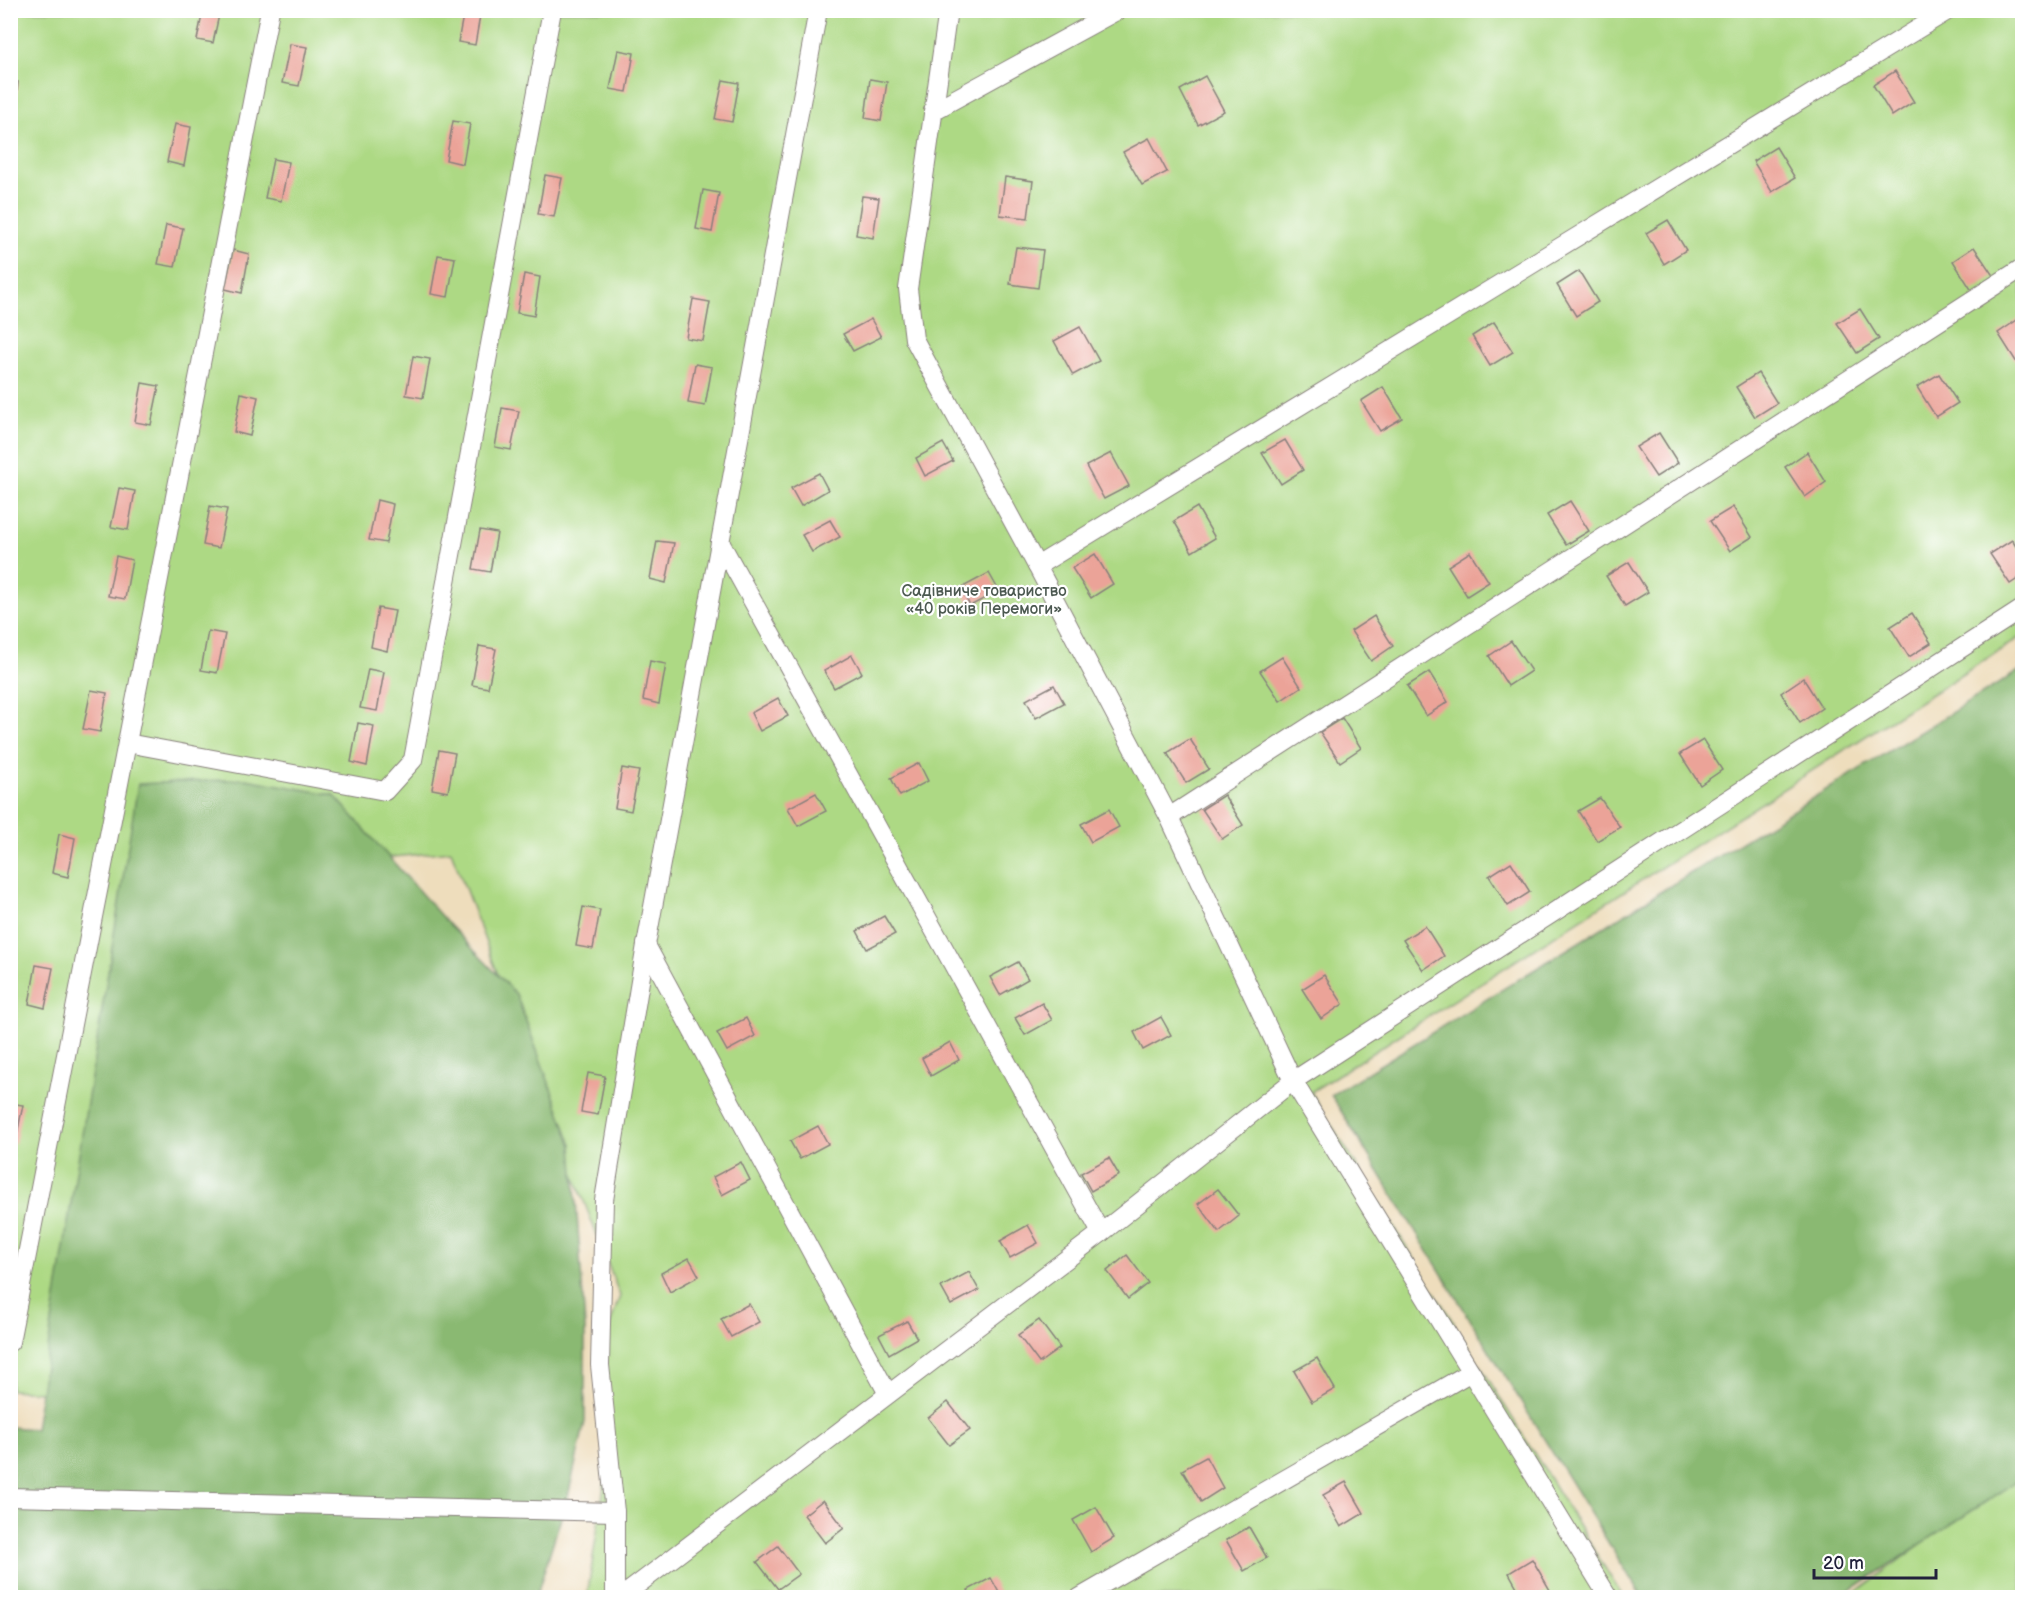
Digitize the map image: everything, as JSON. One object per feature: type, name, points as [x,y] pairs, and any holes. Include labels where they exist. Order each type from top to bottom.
[{"type":"lane","points":[[10,1342],[270,10]]},
{"type":"lane","points":[[127,743],[385,790],[413,759],[552,10]]},
{"type":"lane","points":[[617,1598],[615,1512],[600,1365],[604,1200],[646,945],[818,10]]},
{"type":"lane","points":[[948,10],[908,289],[914,339],[1170,817],[1293,1082],[1607,1597]]},
{"type":"lane","points":[[933,111],[1118,10]]},
{"type":"lane","points":[[1037,566],[1948,10]]},
{"type":"lane","points":[[1170,817],[2022,268]]},
{"type":"lane","points":[[720,542],[1101,1233]]},
{"type":"lane","points":[[617,1598],[1101,1233],[1293,1082],[2022,609]]},
{"type":"lane","points":[[646,945],[888,1394]]},
{"type":"lane","points":[[1079,1598],[1471,1372]]},
{"type":"lane","points":[[10,1497],[615,1512]]},
{"type":"green space","name":"Садівниче товариство «40 років Перемоги»","points":[[10,11],[2022,11],[2022,636],[1311,1092],[1623,1597],[587,1597],[609,1453],[605,1338],[620,1296],[451,851],[221,875],[41,1392],[11,1390]]},
{"type":"green space","points":[[2022,669],[2022,1478],[1840,1597],[1642,1597],[1331,1095]]},
{"type":"green space","points":[[246,779],[334,795],[442,917],[516,994],[572,1145],[585,1326],[585,1422],[569,1492],[536,1597],[11,1597],[10,1427],[35,1429],[138,784]]},
{"type":"green space","points":[[2022,1478],[2022,1597],[1848,1598],[1925,1541]]},
{"type":"building","points":[[203,10],[220,10],[213,43],[197,40]]},
{"type":"building","points":[[464,10],[481,10],[475,45],[458,42]]},
{"type":"building","points":[[290,44],[307,47],[299,86],[282,83]]},
{"type":"building","points":[[618,50],[634,53],[627,92],[610,89]]},
{"type":"building","points":[[1895,71],[1914,102],[1892,116],[1873,85]]},
{"type":"building","points":[[1205,76],[1224,111],[1198,125],[1180,90]]},
{"type":"building","points":[[870,79],[887,82],[881,121],[865,118]]},
{"type":"building","points":[[723,80],[739,83],[732,122],[715,119]]},
{"type":"building","points":[[10,81],[18,82],[14,122],[10,121]]},
{"type":"building","points":[[453,121],[470,124],[463,164],[446,160]]},
{"type":"building","points":[[175,124],[191,127],[184,166],[167,162]]},
{"type":"building","points":[[1149,138],[1167,172],[1142,185],[1123,152]]},
{"type":"building","points":[[1776,147],[1795,178],[1772,192],[1753,161]]},
{"type":"building","points":[[273,159],[289,162],[281,201],[265,198]]},
{"type":"building","points":[[545,175],[562,178],[554,217],[538,214]]},
{"type":"building","points":[[1005,177],[1033,181],[1028,218],[1000,215]]},
{"type":"building","points":[[703,190],[719,193],[712,232],[696,229]]},
{"type":"building","points":[[862,196],[879,198],[873,238],[856,235]]},
{"type":"building","points":[[1668,220],[1686,250],[1664,264],[1646,233]]},
{"type":"building","points":[[166,225],[183,228],[175,267],[158,264]]},
{"type":"building","points":[[1016,247],[1043,250],[1038,288],[1010,284]]},
{"type":"building","points":[[1974,247],[1994,277],[1972,291],[1953,261]]},
{"type":"building","points":[[233,250],[249,254],[242,293],[225,289]]},
{"type":"building","points":[[438,255],[455,258],[448,297],[431,294]]},
{"type":"building","points":[[1579,271],[1598,302],[1576,316],[1557,285]]},
{"type":"building","points":[[524,274],[540,277],[534,316],[517,313]]},
{"type":"building","points":[[693,299],[710,302],[703,341],[686,338]]},
{"type":"building","points":[[1860,309],[1879,339],[1857,353],[1837,323]]},
{"type":"building","points":[[2020,318],[2022,322],[2022,359],[2017,363],[1998,333]]},
{"type":"building","points":[[871,319],[881,337],[853,351],[843,334]]},
{"type":"building","points":[[1494,322],[1513,352],[1490,366],[1472,336]]},
{"type":"building","points":[[1080,327],[1099,361],[1073,375],[1054,341]]},
{"type":"building","points":[[413,356],[430,359],[423,398],[406,395]]},
{"type":"building","points":[[695,364],[712,367],[705,406],[688,403]]},
{"type":"building","points":[[1758,373],[1777,403],[1755,417],[1736,387]]},
{"type":"building","points":[[1939,374],[1958,403],[1936,417],[1917,387]]},
{"type":"building","points":[[142,383],[159,386],[151,425],[135,422]]},
{"type":"building","points":[[1383,387],[1402,418],[1380,431],[1361,401]]},
{"type":"building","points":[[241,393],[258,397],[250,436],[234,432]]},
{"type":"building","points":[[502,408],[519,411],[511,450],[495,447]]},
{"type":"building","points":[[1659,433],[1678,463],[1656,477],[1636,447]]},
{"type":"building","points":[[1285,440],[1303,470],[1281,484],[1262,453]]},
{"type":"building","points":[[943,443],[953,461],[925,476],[916,458]]},
{"type":"building","points":[[1807,452],[1826,482],[1805,497],[1785,467]]},
{"type":"building","points":[[1111,453],[1129,486],[1104,499],[1086,466]]},
{"type":"building","points":[[819,473],[828,490],[801,506],[791,488]]},
{"type":"building","points":[[119,488],[135,491],[128,530],[111,527]]},
{"type":"building","points":[[377,500],[393,504],[386,543],[369,540]]},
{"type":"building","points":[[1570,501],[1589,531],[1566,545],[1547,515]]},
{"type":"building","points":[[210,506],[227,509],[219,548],[203,545]]},
{"type":"building","points":[[1197,507],[1215,538],[1192,552],[1174,521]]},
{"type":"building","points":[[1733,507],[1752,537],[1730,551],[1710,521]]},
{"type":"building","points":[[830,520],[840,537],[812,552],[802,535]]},
{"type":"building","points":[[480,530],[497,533],[490,572],[473,569]]},
{"type":"building","points":[[2012,540],[2022,556],[2022,576],[2010,584],[1990,554]]},
{"type":"building","points":[[657,541],[674,543],[666,583],[650,579]]},
{"type":"building","points":[[1470,552],[1489,582],[1467,596],[1448,566]]},
{"type":"building","points":[[1095,554],[1113,584],[1091,598],[1072,568]]},
{"type":"building","points":[[116,556],[132,560],[125,599],[108,596]]},
{"type":"building","points":[[1629,562],[1648,592],[1625,606],[1606,576]]},
{"type":"building","points":[[989,573],[999,591],[970,606],[961,588]]},
{"type":"building","points":[[378,608],[395,611],[387,651],[371,647]]},
{"type":"building","points":[[1912,613],[1931,643],[1909,657],[1890,627]]},
{"type":"building","points":[[1374,616],[1393,646],[1371,661],[1351,631]]},
{"type":"building","points":[[208,631],[225,634],[217,673],[201,670]]},
{"type":"building","points":[[1511,641],[1531,671],[1508,686],[1489,656]]},
{"type":"building","points":[[479,646],[496,649],[488,688],[472,685]]},
{"type":"building","points":[[852,655],[862,673],[834,688],[824,671]]},
{"type":"building","points":[[1282,657],[1301,687],[1280,701],[1260,671]]},
{"type":"building","points":[[650,661],[666,664],[659,704],[643,700]]},
{"type":"building","points":[[368,669],[384,672],[377,711],[360,708]]},
{"type":"building","points":[[1429,672],[1448,702],[1426,716],[1407,686]]},
{"type":"building","points":[[1803,678],[1822,708],[1800,723],[1781,693]]},
{"type":"building","points":[[1054,685],[1064,703],[1036,718],[1026,700]]},
{"type":"building","points":[[91,690],[107,693],[100,732],[83,729]]},
{"type":"building","points":[[778,698],[788,716],[760,731],[751,713]]},
{"type":"building","points":[[1342,718],[1361,748],[1340,762],[1320,732]]},
{"type":"building","points":[[358,723],[374,726],[367,766],[351,762]]},
{"type":"building","points":[[1190,739],[1209,769],[1186,783],[1167,753]]},
{"type":"building","points":[[1703,740],[1722,770],[1700,785],[1680,754]]},
{"type":"building","points":[[439,750],[455,753],[448,792],[432,789]]},
{"type":"building","points":[[919,763],[928,781],[900,796],[891,778]]},
{"type":"building","points":[[622,768],[639,771],[631,811],[615,808]]},
{"type":"building","points":[[816,793],[826,811],[798,826],[788,808]]},
{"type":"building","points":[[1224,795],[1243,825],[1222,839],[1202,809]]},
{"type":"building","points":[[1600,798],[1620,827],[1597,841],[1578,811]]},
{"type":"building","points":[[1109,809],[1119,827],[1091,842],[1081,824]]},
{"type":"building","points":[[59,834],[75,838],[68,877],[52,873]]},
{"type":"building","points":[[1511,862],[1530,892],[1508,906],[1489,876]]},
{"type":"building","points":[[583,907],[600,910],[593,949],[576,946]]},
{"type":"building","points":[[884,916],[895,934],[867,949],[857,931]]},
{"type":"building","points":[[1425,926],[1444,956],[1423,970],[1403,940]]},
{"type":"building","points":[[1018,962],[1028,979],[1000,995],[990,977]]},
{"type":"building","points":[[36,965],[53,968],[45,1008],[29,1004]]},
{"type":"building","points":[[1324,975],[1343,1004],[1321,1019],[1302,989]]},
{"type":"building","points":[[1042,1003],[1052,1020],[1025,1035],[1015,1018]]},
{"type":"building","points":[[1161,1017],[1171,1035],[1143,1050],[1134,1032]]},
{"type":"building","points":[[746,1018],[755,1036],[727,1051],[717,1033]]},
{"type":"building","points":[[950,1042],[959,1060],[931,1076],[922,1058]]},
{"type":"building","points":[[588,1073],[605,1076],[598,1115],[581,1112]]},
{"type":"building","points":[[10,1103],[23,1105],[15,1144],[10,1143]]},
{"type":"building","points":[[818,1126],[828,1144],[800,1159],[790,1141]]},
{"type":"building","points":[[1109,1158],[1119,1175],[1091,1191],[1081,1173]]},
{"type":"building","points":[[741,1162],[750,1180],[722,1195],[713,1177]]},
{"type":"building","points":[[1218,1189],[1239,1216],[1219,1232],[1198,1204]]},
{"type":"building","points":[[1028,1225],[1038,1243],[1010,1258],[1000,1241]]},
{"type":"building","points":[[1127,1255],[1148,1283],[1128,1299],[1107,1271]]},
{"type":"building","points":[[689,1258],[699,1276],[670,1292],[661,1273]]},
{"type":"building","points":[[969,1272],[979,1290],[951,1305],[941,1287]]},
{"type":"building","points":[[749,1304],[759,1322],[731,1337],[721,1319]]},
{"type":"building","points":[[1039,1320],[1060,1348],[1039,1363],[1018,1335]]},
{"type":"building","points":[[907,1321],[917,1338],[889,1354],[879,1335]]},
{"type":"building","points":[[1317,1358],[1335,1389],[1312,1402],[1294,1371]]},
{"type":"building","points":[[948,1402],[970,1430],[949,1445],[928,1418]]},
{"type":"building","points":[[1206,1457],[1223,1488],[1201,1502],[1182,1470]]},
{"type":"building","points":[[1346,1482],[1364,1513],[1341,1527],[1323,1495]]},
{"type":"building","points":[[823,1500],[844,1528],[825,1543],[804,1515]]},
{"type":"building","points":[[1096,1507],[1114,1538],[1091,1552],[1073,1520]]},
{"type":"building","points":[[1249,1527],[1267,1558],[1244,1571],[1226,1540]]},
{"type":"building","points":[[778,1546],[799,1574],[778,1589],[757,1562]]},
{"type":"building","points":[[1532,1559],[1550,1590],[1538,1598],[1523,1598],[1509,1573]]},
{"type":"building","points":[[991,1578],[1002,1598],[972,1598],[968,1590]]}]
